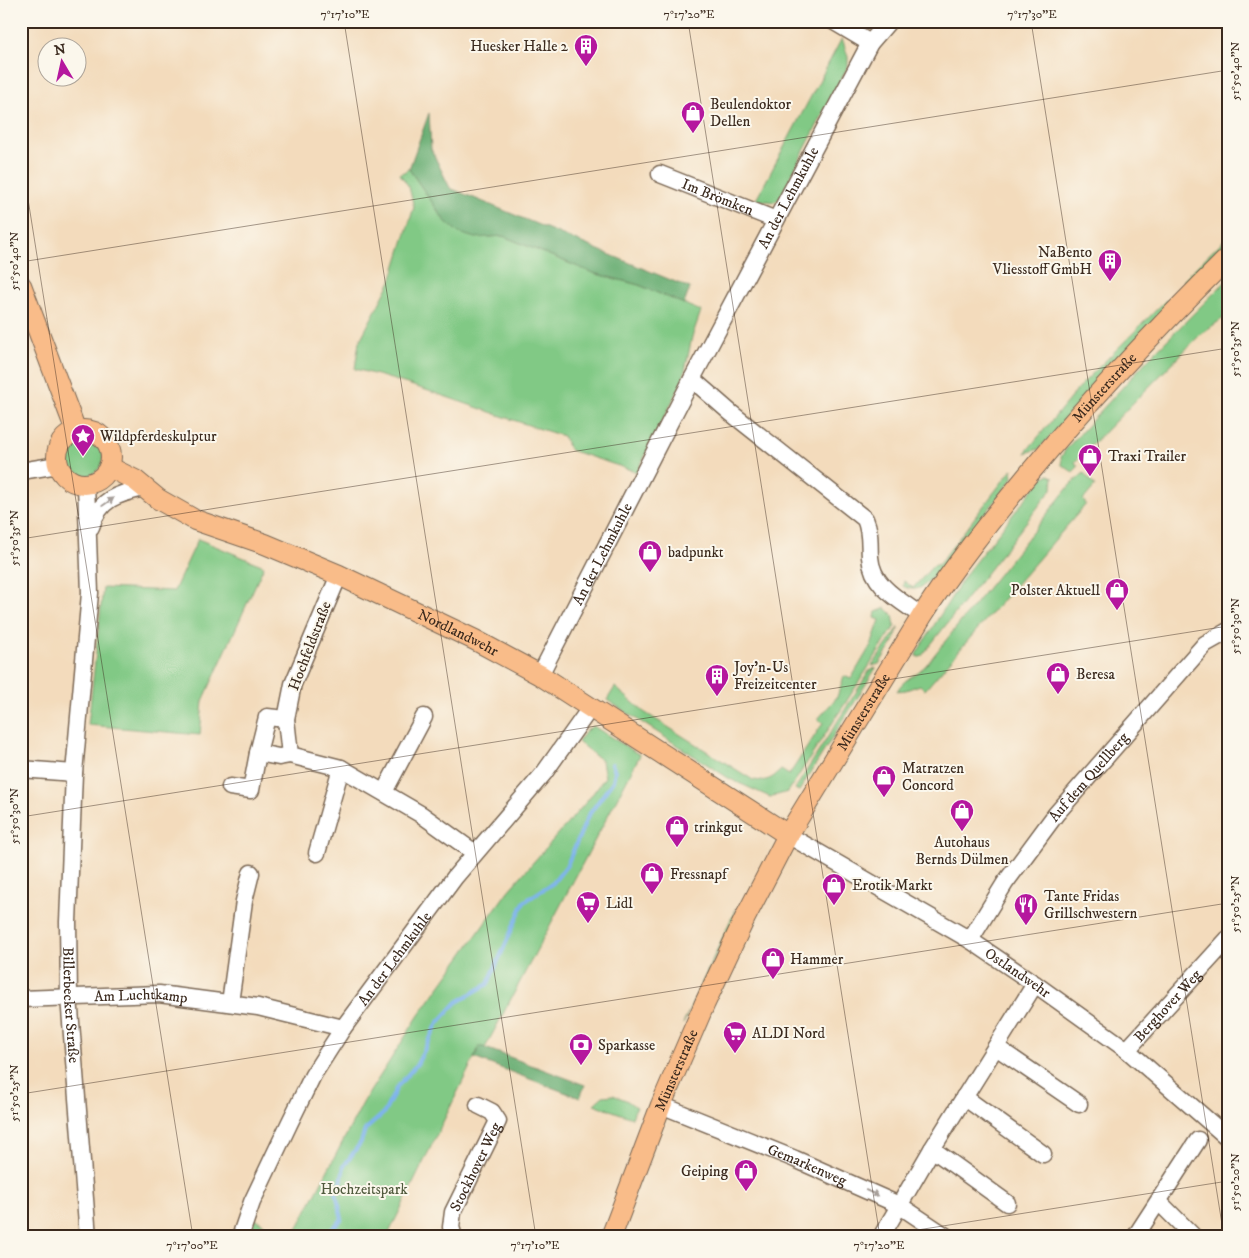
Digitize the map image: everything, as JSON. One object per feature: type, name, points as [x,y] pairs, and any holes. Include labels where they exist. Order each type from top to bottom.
[{"type":"main road","name":"Münsterstraße","points":[[611,1237],[660,1106],[719,973],[788,835],[922,616],[941,586],[1042,458],[1106,384],[1228,258]]},
{"type":"main road","points":[[21,285],[76,431]]},
{"type":"main road","points":[[76,431],[93,432],[107,442],[111,459],[109,467],[100,479],[86,484],[69,479],[58,465],[57,457],[62,441],[76,431]]},
{"type":"main road","name":"Nordlandwehr","points":[[109,467],[135,480],[170,508],[195,520],[265,544],[339,574],[475,640],[540,675],[788,835]]},
{"type":"street","points":[[833,21],[870,42]]},
{"type":"street","name":"An der Lehmkuhle","points":[[540,675],[692,379],[870,42],[889,21]]},
{"type":"street","name":"Im Brömken","points":[[660,174],[776,220]]},
{"type":"street","points":[[692,379],[731,413],[865,519],[870,530],[870,556],[876,580],[922,616]]},
{"type":"street","points":[[21,471],[58,465]]},
{"type":"street","name":"Billerbecker Straße","points":[[86,484],[89,534],[88,622],[74,773],[68,922],[69,997],[88,1237]]},
{"type":"street","name":"Billerbecker Straße","points":[[89,534],[95,512],[109,500],[144,488]]},
{"type":"street","name":"Hochfeldstraße","points":[[290,755],[286,719],[293,684],[339,574]]},
{"type":"street","name":"Auf dem Quellberg","points":[[970,940],[1010,875],[1056,814],[1206,644],[1228,631]]},
{"type":"street","name":"An der Lehmkuhle","points":[[240,1237],[252,1202],[313,1075],[343,1028],[475,853],[544,773],[591,707]]},
{"type":"street","points":[[230,787],[251,790],[267,717],[286,719]]},
{"type":"street","points":[[384,792],[424,717]]},
{"type":"street","points":[[258,753],[279,758],[290,755],[341,768],[422,815],[475,853]]},
{"type":"street","points":[[317,854],[341,768]]},
{"type":"street","points":[[21,769],[74,773]]},
{"type":"street","name":"Ostlandwehr","points":[[788,835],[970,940],[1035,984],[1127,1050],[1228,1138]]},
{"type":"street","points":[[230,1003],[244,901],[251,873]]},
{"type":"street","name":"Berghover Weg","points":[[1127,1050],[1228,939]]},
{"type":"street","points":[[881,1237],[932,1149],[1035,984]]},
{"type":"street","name":"Am Luchtkamp","points":[[21,999],[159,994],[258,1007],[343,1028]]},
{"type":"street","points":[[996,1047],[1079,1104]]},
{"type":"street","points":[[964,1097],[1044,1154]]},
{"type":"street","name":"Stockhover Weg","points":[[454,1237],[451,1227],[453,1212],[498,1121],[492,1112],[478,1105]]},
{"type":"street","name":"Gemarkenweg","points":[[660,1106],[795,1159],[899,1205],[947,1237]]},
{"type":"street","points":[[1135,1237],[1198,1140]]},
{"type":"street","points":[[932,1149],[1006,1203]]},
{"type":"street","points":[[1159,1202],[1194,1237]]},
{"type":"green space","points":[[842,38],[848,57],[848,66],[779,199],[775,202],[756,200]]},
{"type":"green space","points":[[429,113],[431,149],[450,188],[690,288],[684,304],[639,285],[593,273],[503,236],[475,238],[459,233],[445,221],[409,169]]},
{"type":"green space","points":[[409,169],[445,221],[490,237],[503,236],[593,273],[639,285],[701,311],[692,337],[683,380],[637,472],[570,450],[563,436],[408,384],[355,369],[359,342],[391,281],[414,207],[409,187],[400,174]]},
{"type":"green space","points":[[1228,236],[1228,250],[1192,283],[1187,284],[1183,280]]},
{"type":"green space","points":[[1228,279],[1228,315],[1202,333],[1075,462],[1078,467],[1073,472],[1062,465],[1061,457],[1066,449],[1151,356]]},
{"type":"green space","points":[[1166,300],[1169,303],[1039,449],[1025,453],[1082,384]]},
{"type":"green space","points":[[84,438],[98,443],[103,457],[98,471],[84,476],[70,471],[65,457],[70,443]]},
{"type":"green space","points":[[1012,469],[1013,478],[935,579],[932,577],[926,584],[916,589],[903,586],[904,581],[913,588],[933,566],[939,564]]},
{"type":"green space","points":[[1084,473],[1095,486],[1083,500],[1086,504],[925,690],[920,685],[897,691],[903,683],[927,664],[1071,484]]},
{"type":"green space","points":[[1048,475],[1053,477],[1052,489],[921,657],[918,657],[916,654],[968,571],[1042,478]]},
{"type":"green space","points":[[198,539],[264,566],[203,701],[200,735],[88,725],[103,588],[174,591]]},
{"type":"green space","points":[[886,608],[893,615],[895,626],[788,792],[770,797],[730,779],[607,700],[615,687],[644,712],[753,780],[762,781],[769,779],[781,770],[789,775],[823,723],[818,719],[837,697],[844,676],[851,679],[871,645],[880,620],[875,618],[876,612]]},
{"type":"green space","points":[[899,627],[893,643],[879,664],[872,666]]},
{"type":"green space","points":[[876,668],[799,791],[795,789],[870,670]]},
{"type":"green space","name":"Hochzeitspark","points":[[593,726],[640,755],[485,1048],[480,1046],[387,1237],[249,1237],[255,1219],[282,1232],[293,1231],[298,1227],[364,1101],[419,1015],[508,891],[588,800],[605,777],[602,761],[578,742],[587,730]]},
{"type":"green space","points":[[736,908],[734,919],[683,1024]]},
{"type":"green space","points":[[480,1046],[585,1085],[580,1098],[474,1058]]},
{"type":"green space","points":[[613,1095],[626,1100],[636,1107],[632,1118],[594,1104],[603,1096]]},
{"type":"waterway","points":[[324,1237],[342,1219],[335,1188],[341,1183],[344,1166],[361,1142],[365,1130],[384,1113],[397,1087],[417,1064],[438,1023],[457,1002],[488,984],[524,902],[553,883],[567,865],[588,816],[613,781],[615,771],[612,764]]},
{"type":"place","name":"Huesker Halle 2","points":[[586,67]]},
{"type":"place","name":"Beulendoktor Dellen","points":[[693,134]]},
{"type":"place","name":"NaBento Vliesstoff GmbH","points":[[1110,282]]},
{"type":"place","name":"Wildpferdeskulptur","points":[[83,457]]},
{"type":"place","name":"Traxi Trailer","points":[[1090,477]]},
{"type":"place","name":"badpunkt","points":[[650,573]]},
{"type":"place","name":"Polster Aktuell","points":[[1117,611]]},
{"type":"place","name":"Beresa","points":[[1058,695]]},
{"type":"place","name":"Joy'n-Us Freizeitcenter","points":[[717,697]]},
{"type":"place","name":"Matratzen Concord","points":[[884,798]]},
{"type":"place","name":"Autohaus Bernds Dülmen","points":[[962,832]]},
{"type":"place","name":"trinkgut","points":[[677,848]]},
{"type":"place","name":"Fressnapf","points":[[652,895]]},
{"type":"place","name":"Erotik Markt","points":[[834,906]]},
{"type":"place","name":"Lidl","points":[[588,924]]},
{"type":"place","name":"Tante Fridas Grillschwestern","points":[[1026,926]]},
{"type":"place","name":"Hammer","points":[[773,980]]},
{"type":"place","name":"ALDI Nord","points":[[735,1054]]},
{"type":"place","name":"Sparkasse","points":[[581,1066]]},
{"type":"place","name":"Geiping","points":[[746,1192]]}]
